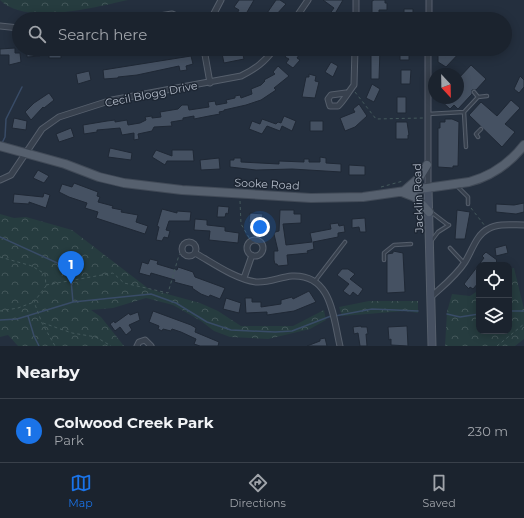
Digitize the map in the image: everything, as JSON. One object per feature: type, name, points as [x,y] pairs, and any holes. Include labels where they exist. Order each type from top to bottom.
[{"type":"main road","name":"Sooke Road","points":[[0,146],[124,183],[153,188],[311,198],[363,197],[455,184],[479,179],[507,164],[524,145]]},
{"type":"main road","points":[[427,165],[419,178],[402,192],[415,197],[429,211]]},
{"type":"main road","name":"Jacklin Road","points":[[428,188],[432,346]]},
{"type":"street","points":[[215,12],[221,0]]},
{"type":"street","points":[[300,12],[308,0]]},
{"type":"street","points":[[356,0],[356,12]]},
{"type":"street","points":[[429,0],[429,12]]},
{"type":"street","points":[[0,26],[12,27]]},
{"type":"street","points":[[205,56],[210,83]]},
{"type":"street","name":"Cecil Blogg Drive","points":[[0,180],[11,175],[27,154],[42,129],[59,117],[112,100],[210,83],[241,76],[255,69],[269,56]]},
{"type":"street","points":[[346,93],[354,85],[355,56]]},
{"type":"street","name":"Jacklin Road","points":[[428,56],[428,188]]},
{"type":"street","points":[[430,297],[453,277],[464,263],[477,241],[487,229],[503,224],[524,225]]},
{"type":"street","points":[[256,240],[261,242],[263,247],[262,252],[258,256],[252,255],[248,251],[248,246],[251,241],[256,240]]},
{"type":"street","points":[[190,242],[194,245],[195,253],[188,256],[182,252],[182,246],[190,242]]},
{"type":"street","points":[[195,253],[244,278],[256,282],[269,282],[292,276],[311,278],[320,285],[327,295],[340,346]]},
{"type":"street","points":[[244,278],[252,255]]},
{"type":"street","points":[[137,346],[139,342],[145,340],[151,346]]},
{"type":"lane","points":[[474,92],[478,97]]},
{"type":"lane","points":[[428,114],[464,112],[478,97],[487,96]]},
{"type":"lane","points":[[464,112],[466,147]]},
{"type":"lane","points":[[478,137],[476,134],[481,129]]},
{"type":"lane","points":[[455,184],[468,196],[468,204]]},
{"type":"lane","points":[[429,211],[442,222],[449,225],[438,232],[430,243]]},
{"type":"lane","points":[[315,281],[345,242]]},
{"type":"lane","points":[[384,260],[384,253],[394,245],[411,244]]},
{"type":"lane","points":[[450,248],[464,263]]},
{"type":"path","points":[[351,88],[376,119],[420,118]]},
{"type":"path","points":[[380,188],[408,181]]},
{"type":"path","points":[[240,194],[241,224],[251,241]]},
{"type":"path","points":[[468,204],[487,229]]},
{"type":"path","points":[[0,311],[18,308],[34,302],[46,285],[113,273],[124,283],[168,293],[179,255],[182,252]]},
{"type":"path","points":[[0,257],[37,268],[44,274],[46,285]]},
{"type":"path","points":[[34,302],[42,322],[55,346]]},
{"type":"path","points":[[42,322],[51,324],[72,333],[96,337],[112,346]]},
{"type":"path","points":[[497,346],[524,324]]},
{"type":"green space","points":[[0,0],[128,0],[98,7],[61,12],[26,12],[11,8]]},
{"type":"green space","points":[[0,214],[14,218],[26,217],[72,230],[149,289],[200,303],[218,311],[241,326],[293,326],[324,310],[326,320],[310,329],[268,339],[230,337],[214,331],[201,321],[173,305],[146,298],[113,308],[91,310],[101,317],[124,346],[18,346],[8,335],[0,337]]},
{"type":"green space","points":[[512,268],[514,268],[524,309],[524,339],[515,346],[445,346],[447,312],[452,294],[470,296],[476,292],[476,334],[512,334]]},
{"type":"green space","points":[[369,301],[418,301],[418,313],[405,311],[342,316],[339,307]]},
{"type":"building","points":[[239,0],[254,0],[247,12],[238,12],[239,10],[234,7]]},
{"type":"building","points":[[276,0],[280,0],[286,4],[279,12],[268,12]]},
{"type":"building","points":[[323,0],[343,0],[336,12],[331,12],[334,8]]},
{"type":"building","points":[[385,0],[385,3],[387,3],[387,10],[372,12],[372,1]]},
{"type":"building","points":[[404,9],[413,9],[413,12],[404,12]]},
{"type":"building","points":[[12,48],[12,56],[20,56],[21,62],[9,65],[9,55],[0,55],[0,49]]},
{"type":"building","points":[[49,56],[61,56],[61,58],[49,58]]},
{"type":"building","points":[[191,56],[193,64],[186,66],[187,70],[180,71],[179,66],[137,75],[104,79],[103,70]]},
{"type":"building","points":[[222,56],[243,56],[244,59],[224,63]]},
{"type":"building","points":[[298,56],[297,58],[300,60],[293,68],[286,63],[289,59],[285,57]]},
{"type":"building","points":[[371,56],[380,56],[379,79],[371,79]]},
{"type":"building","points":[[400,56],[409,56],[409,60],[400,60]]},
{"type":"building","points":[[438,56],[456,56],[446,67],[438,62]]},
{"type":"building","points":[[331,62],[338,66],[333,77],[325,72]]},
{"type":"building","points":[[471,65],[486,79],[476,90],[472,90],[472,94],[464,103],[464,73]]},
{"type":"building","points":[[278,66],[289,76],[274,88],[276,90],[261,100],[224,110],[219,112],[220,114],[194,119],[194,116],[183,118],[183,120],[171,122],[172,126],[154,127],[152,131],[138,134],[139,139],[134,140],[134,133],[122,135],[120,128],[97,130],[97,132],[84,134],[83,125],[115,120],[115,122],[127,120],[128,125],[140,123],[146,120],[145,117],[161,117],[160,112],[178,109],[182,105],[188,105],[189,110],[209,107],[208,102],[215,101],[216,105],[227,103],[226,100],[235,98],[235,96],[240,95],[241,98],[252,94],[251,89],[261,85],[265,81],[264,80],[275,74],[273,72]]},
{"type":"building","points":[[401,70],[411,70],[410,84],[401,84]]},
{"type":"building","points":[[89,71],[91,80],[78,84],[76,74]]},
{"type":"building","points":[[309,74],[316,76],[315,81],[319,82],[315,98],[302,97],[306,77],[309,77]]},
{"type":"building","points":[[520,76],[524,80],[524,87],[519,93],[514,89]]},
{"type":"building","points":[[372,84],[380,89],[374,102],[366,98]]},
{"type":"building","points":[[49,93],[54,100],[44,108],[43,107],[31,120],[25,112],[34,103]]},
{"type":"building","points":[[397,97],[406,97],[406,113],[397,113]]},
{"type":"building","points":[[511,100],[520,108],[505,124],[515,132],[502,147],[469,115],[481,102],[497,116]]},
{"type":"building","points":[[359,104],[367,116],[355,127],[345,131],[340,118],[355,112],[353,109]]},
{"type":"building","points":[[445,104],[463,104],[458,109],[454,105],[450,109]]},
{"type":"building","points":[[284,116],[296,121],[292,131],[282,126],[280,131],[267,126],[262,134],[249,129],[252,121],[260,124],[262,119],[276,124],[278,122],[281,123]]},
{"type":"building","points":[[14,118],[27,121],[26,130],[12,128]]},
{"type":"building","points":[[445,119],[452,119],[459,122],[458,166],[453,166],[453,168],[438,167],[438,128],[440,128],[440,122],[445,122]]},
{"type":"building","points":[[310,121],[323,121],[323,131],[310,131]]},
{"type":"building","points":[[396,122],[407,122],[409,135],[408,139],[396,139]]},
{"type":"building","points":[[71,128],[74,137],[59,142],[56,134]]},
{"type":"building","points":[[110,148],[132,153],[131,160],[108,157]]},
{"type":"building","points":[[156,150],[172,156],[172,150],[193,150],[194,161],[167,161],[165,165],[152,157]]},
{"type":"building","points":[[320,157],[326,158],[326,163],[341,164],[341,172],[292,169],[256,170],[230,167],[230,160],[234,160],[234,158],[241,158],[241,162],[279,164],[279,161],[304,162],[304,159],[309,159],[309,162],[320,162]]},
{"type":"building","points":[[219,158],[220,169],[201,170],[200,160]]},
{"type":"building","points":[[349,165],[365,166],[365,175],[349,175]]},
{"type":"building","points":[[38,170],[49,176],[44,183],[33,178]]},
{"type":"building","points":[[74,183],[98,192],[97,196],[100,197],[98,202],[113,206],[112,208],[122,210],[121,212],[138,215],[136,222],[148,226],[145,234],[96,218],[98,212],[85,208],[87,203],[59,192],[62,184],[72,187]]},
{"type":"building","points":[[44,193],[50,195],[46,208],[29,202],[29,204],[13,203],[14,194],[43,197]]},
{"type":"building","points":[[524,203],[524,212],[516,214],[496,212],[496,204],[514,205]]},
{"type":"building","points":[[218,206],[229,207],[228,214],[226,213],[225,217],[217,217]]},
{"type":"building","points":[[162,209],[177,213],[177,211],[191,212],[190,221],[169,221],[166,230],[170,231],[168,238],[164,237],[162,241],[156,240],[159,227],[157,226]]},
{"type":"building","points":[[280,210],[294,210],[294,214],[301,214],[301,223],[283,224],[286,245],[312,242],[310,233],[331,229],[330,224],[338,223],[339,226],[344,225],[345,232],[338,233],[338,237],[313,242],[314,249],[307,251],[308,253],[287,255],[288,265],[278,266],[275,264],[274,260],[274,251],[278,251],[274,234],[275,232],[279,231]]},
{"type":"building","points":[[457,210],[470,212],[465,239],[455,239]]},
{"type":"building","points":[[250,213],[263,214],[261,225],[249,222]]},
{"type":"building","points":[[365,218],[366,232],[360,232],[359,227],[352,228],[352,219]]},
{"type":"building","points":[[195,219],[207,220],[207,225],[225,227],[225,231],[239,233],[238,243],[209,240],[210,231],[194,230]]},
{"type":"building","points":[[506,245],[508,253],[496,256],[495,248]]},
{"type":"building","points":[[393,251],[403,253],[405,292],[387,293],[387,254],[393,253]]},
{"type":"building","points":[[486,252],[497,260],[497,262],[481,262],[484,258],[482,256]]},
{"type":"building","points":[[150,259],[158,261],[157,264],[177,270],[178,267],[193,272],[195,277],[225,288],[220,299],[210,295],[209,297],[201,294],[192,288],[193,287],[174,282],[175,280],[151,273],[150,276],[139,273],[142,262],[148,264]]},
{"type":"building","points":[[476,268],[476,286],[473,289],[470,287],[469,289],[464,284]]},
{"type":"building","points":[[342,269],[348,269],[355,274],[350,279],[363,289],[358,296],[353,292],[350,296],[343,291],[349,284],[337,275]]},
{"type":"building","points":[[309,291],[316,302],[294,311],[267,315],[267,312],[246,313],[245,298],[252,298],[252,302],[261,302],[261,307],[281,304],[281,300],[292,297],[293,299]]},
{"type":"building","points":[[226,298],[241,303],[239,313],[223,309]]},
{"type":"building","points":[[153,311],[191,325],[196,328],[195,332],[219,342],[218,346],[200,346],[194,344],[196,339],[181,332],[172,329],[171,331],[163,329],[162,331],[158,329],[159,326],[149,322]]},
{"type":"building","points":[[138,312],[140,320],[129,325],[132,330],[126,335],[120,327],[115,331],[110,324],[114,321],[115,323],[129,313],[130,315]]},
{"type":"building","points":[[407,326],[408,346],[391,345],[388,327]]},
{"type":"building","points":[[353,327],[367,327],[367,346],[360,346],[358,333],[354,334]]},
{"type":"building","points":[[325,338],[327,346],[307,346],[320,341],[320,339]]},
{"type":"waterway","points":[[2,143],[5,137],[6,119],[22,87]]},
{"type":"waterway","points":[[0,237],[64,266],[71,280],[73,302]]},
{"type":"waterway","points":[[0,320],[17,319],[73,302],[151,294],[176,303],[207,322],[231,330],[275,332],[292,331],[331,316]]},
{"type":"waterway","points":[[335,316],[372,309],[418,311]]},
{"type":"waterway","points":[[512,311],[524,311]]},
{"type":"waterway","points":[[447,314],[460,317],[476,314]]},
{"type":"waterway","points":[[28,316],[34,336],[39,346]]},
{"type":"place","name":"Colwood Creek Park","points":[[71,284]]}]
